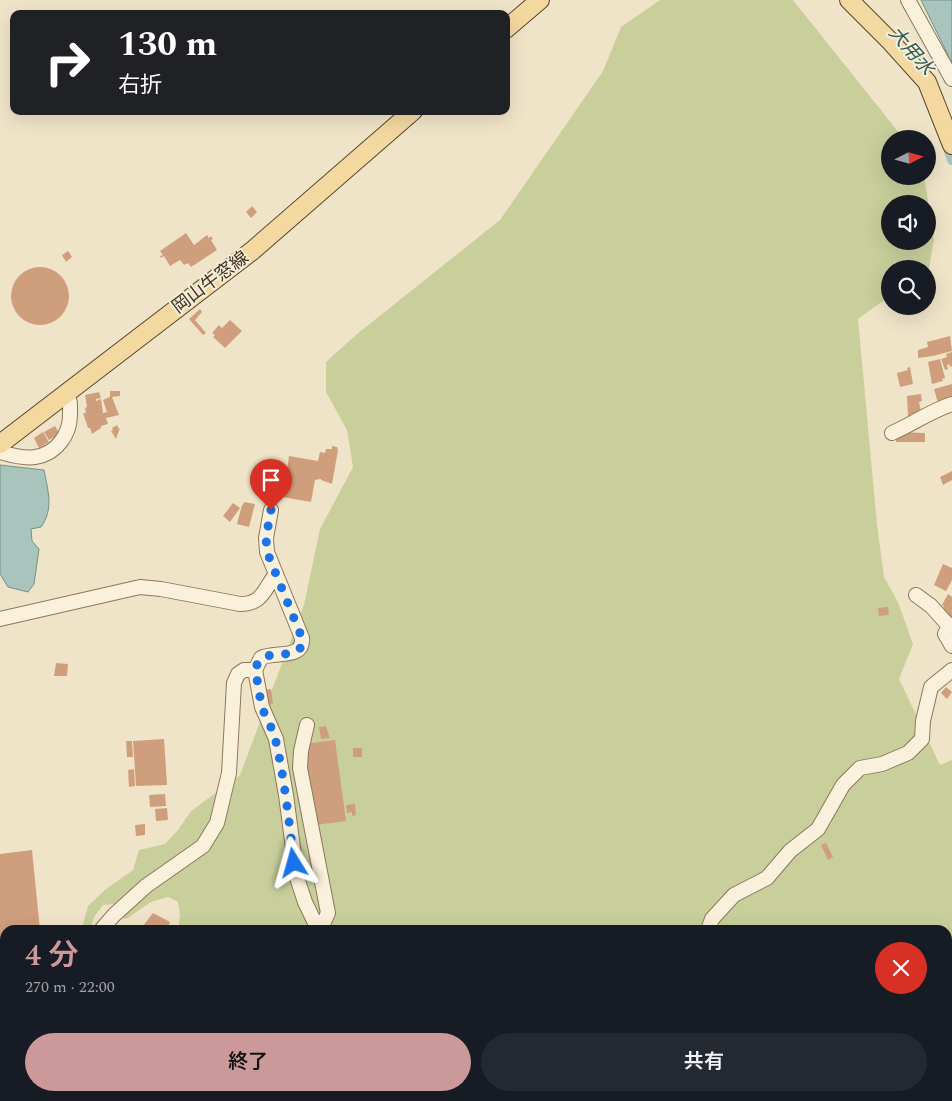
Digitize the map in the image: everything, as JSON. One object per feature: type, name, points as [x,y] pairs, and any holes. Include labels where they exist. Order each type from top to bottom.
[{"type":"main road","points":[[510,26],[540,0]]},
{"type":"main road","points":[[849,0],[927,82],[952,145]]},
{"type":"main road","name":"岡山牛窓線","points":[[0,444],[252,251],[408,115]]},
{"type":"street","points":[[908,0],[952,79]]},
{"type":"street","points":[[0,452],[35,457],[57,447],[63,439],[70,420],[70,400],[66,392]]},
{"type":"street","points":[[892,433],[907,427],[936,409],[952,404]]},
{"type":"street","points":[[271,510],[266,538],[267,552],[302,638],[303,645],[300,650],[294,653],[266,655],[261,658],[255,670],[262,707],[276,739],[286,795],[297,878],[305,902],[316,925]]},
{"type":"street","points":[[0,619],[140,587],[249,604],[264,594],[276,574]]},
{"type":"street","points":[[916,595],[931,606],[951,626],[945,634],[952,646]]},
{"type":"street","points":[[105,925],[146,886],[203,846],[217,823],[229,773],[234,683],[238,674],[244,670],[255,670]]},
{"type":"street","points":[[710,925],[712,919],[734,896],[767,878],[790,852],[818,828],[843,785],[860,768],[882,764],[908,753],[922,739],[923,722],[931,687],[952,670]]},
{"type":"street","points":[[307,725],[301,751],[300,768],[328,913],[322,925]]},
{"type":"green space","points":[[660,0],[793,0],[897,130],[881,130],[881,185],[925,185],[927,195],[881,195],[881,250],[932,250],[930,260],[881,260],[881,302],[858,319],[877,524],[884,577],[898,602],[913,644],[899,679],[940,765],[952,760],[952,925],[179,925],[180,916],[178,902],[168,897],[151,902],[126,919],[120,917],[121,910],[115,904],[103,905],[94,917],[92,925],[83,925],[88,906],[106,889],[133,870],[139,850],[165,844],[178,830],[191,811],[240,775],[304,605],[320,529],[353,467],[347,430],[326,392],[326,362],[357,334],[500,220],[603,71],[621,27]]},
{"type":"water","points":[[921,0],[952,0],[952,63]]},
{"type":"water","points":[[0,465],[44,470],[49,507],[41,527],[31,529],[32,541],[39,549],[34,584],[28,592],[8,587],[0,574]]},
{"type":"building","points":[[252,206],[257,212],[251,218],[246,212]]},
{"type":"building","points":[[186,233],[194,245],[207,235],[209,238],[211,236],[213,239],[211,240],[217,250],[191,267],[188,263],[184,265],[180,260],[170,266],[164,256],[161,258],[160,256],[163,255],[160,251]]},
{"type":"building","points":[[68,251],[72,257],[66,262],[62,255]]},
{"type":"building","points":[[34,267],[46,267],[61,275],[69,290],[69,302],[61,317],[46,325],[34,325],[19,317],[11,302],[11,290],[19,275]]},
{"type":"building","points":[[200,309],[202,312],[195,320],[206,333],[203,335],[189,319]]},
{"type":"building","points":[[230,320],[242,331],[225,348],[213,337],[215,335],[212,333],[219,325],[222,328]]},
{"type":"building","points":[[950,336],[952,351],[918,358],[918,350],[928,347],[927,342]]},
{"type":"building","points":[[952,352],[952,366],[947,365],[948,369],[945,370],[941,359],[947,357],[946,354]]},
{"type":"building","points":[[940,359],[945,378],[942,379],[943,381],[932,384],[928,362]]},
{"type":"building","points":[[910,367],[913,384],[900,387],[897,373],[908,370],[907,368]]},
{"type":"building","points":[[952,384],[952,397],[938,403],[934,389]]},
{"type":"building","points":[[110,391],[120,391],[120,396],[112,397],[119,415],[106,418],[108,424],[101,426],[92,434],[83,413],[86,413],[85,408],[87,407],[85,395],[99,392],[101,398],[96,399],[96,401],[101,399],[103,413],[107,412],[103,400],[110,397]]},
{"type":"building","points":[[921,394],[922,401],[919,402],[921,412],[908,417],[907,396]]},
{"type":"building","points":[[117,425],[120,428],[116,439],[111,431]]},
{"type":"building","points":[[55,426],[60,434],[49,440],[44,432]]},
{"type":"building","points":[[43,432],[49,442],[39,448],[34,438]]},
{"type":"building","points":[[896,432],[925,433],[925,442],[896,442]]},
{"type":"building","points":[[332,446],[337,447],[338,450],[332,484],[321,479],[315,480],[311,502],[282,497],[283,478],[286,478],[289,456],[318,461],[320,452],[325,453],[326,449],[332,449]]},
{"type":"building","points":[[952,471],[952,480],[943,485],[940,477]]},
{"type":"building","points":[[244,502],[255,504],[249,527],[237,524]]},
{"type":"building","points":[[233,503],[240,508],[230,522],[223,516]]},
{"type":"building","points":[[943,564],[952,568],[952,580],[946,591],[934,585]]},
{"type":"building","points":[[948,594],[952,597],[952,617],[941,611]]},
{"type":"building","points":[[888,607],[889,615],[879,616],[878,608]]},
{"type":"building","points":[[56,663],[68,664],[67,676],[54,676]]},
{"type":"building","points":[[946,687],[952,692],[947,699],[941,693]]},
{"type":"building","points":[[271,689],[273,704],[255,708],[253,700],[266,698],[264,690]]},
{"type":"building","points":[[326,726],[330,738],[321,739],[319,727]]},
{"type":"building","points":[[164,739],[167,785],[136,786],[133,741]]},
{"type":"building","points":[[335,740],[346,821],[315,825],[304,744]]},
{"type":"building","points":[[126,741],[132,741],[133,757],[127,757]]},
{"type":"building","points":[[353,748],[362,748],[362,757],[353,757]]},
{"type":"building","points":[[134,769],[135,786],[129,787],[128,770]]},
{"type":"building","points":[[165,794],[166,806],[150,807],[149,795]]},
{"type":"building","points":[[355,804],[356,815],[352,816],[352,812],[347,813],[346,805]]},
{"type":"building","points":[[167,808],[168,820],[156,821],[155,809]]},
{"type":"building","points":[[145,824],[145,835],[136,836],[135,825]]},
{"type":"building","points":[[826,843],[833,857],[828,860],[821,845]]},
{"type":"building","points":[[32,850],[40,925],[0,925],[0,854]]},
{"type":"building","points":[[153,913],[170,922],[168,925],[144,925]]},
{"type":"waterway","name":"大用水","points":[[946,142],[952,160]]},
{"type":"route","points":[[271,510],[266,538],[267,552],[302,638],[303,645],[300,650],[294,653],[266,655],[261,658],[255,670],[262,707],[276,739],[286,795],[294,863]]}]
